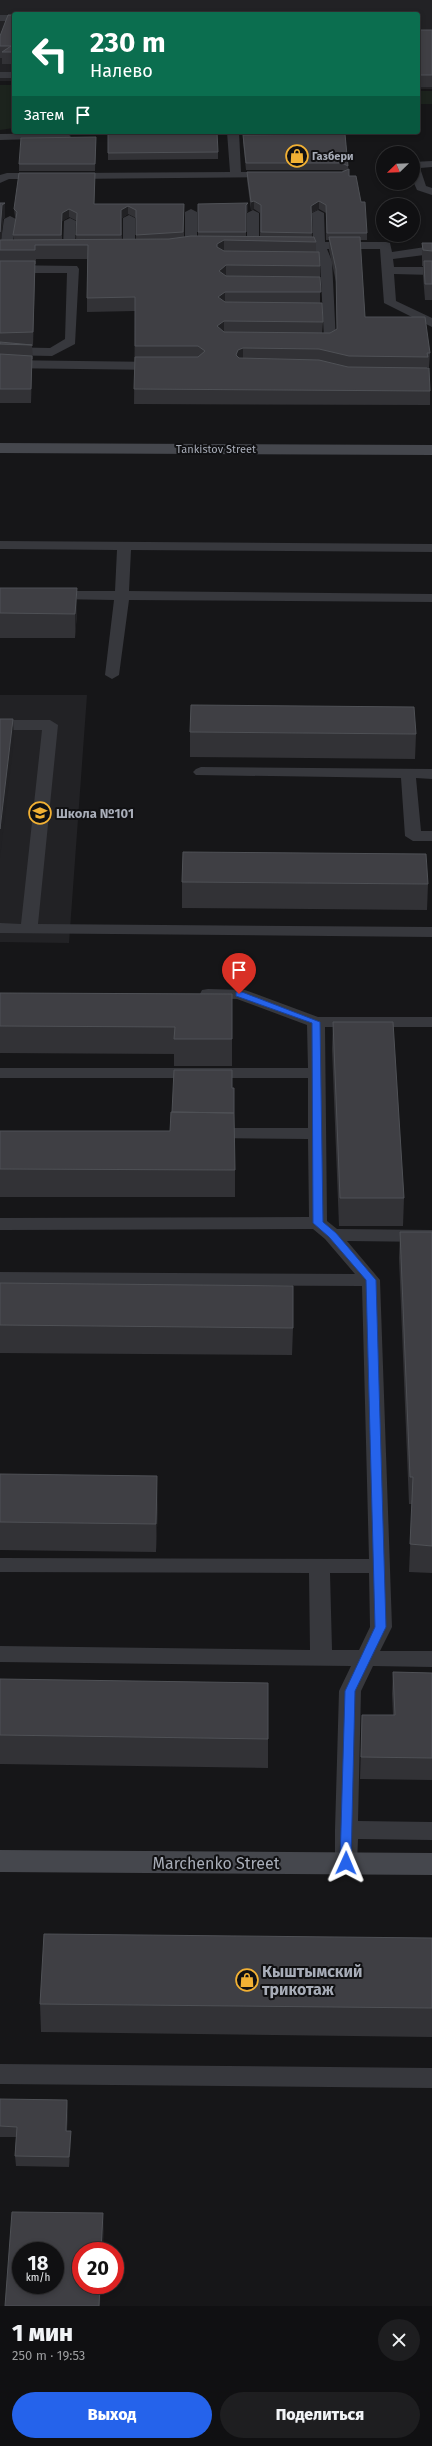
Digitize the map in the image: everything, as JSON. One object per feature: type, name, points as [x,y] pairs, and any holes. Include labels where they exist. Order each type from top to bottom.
[{"type":"main road","name":"Tankistov Street","points":[[0,448],[432,450]]},
{"type":"main road","name":"Marchenko Street","points":[[0,1861],[432,1864]]},
{"type":"lane","points":[[0,18],[12,18]]},
{"type":"lane","points":[[0,75],[12,75]]},
{"type":"lane","points":[[233,134],[236,175]]},
{"type":"lane","points":[[0,137],[64,136]]},
{"type":"lane","points":[[432,164],[413,165],[422,188],[432,192]]},
{"type":"lane","points":[[0,180],[7,176],[282,175]]},
{"type":"lane","points":[[191,212],[191,244]]},
{"type":"lane","points":[[253,213],[253,245]]},
{"type":"lane","points":[[300,342],[330,342],[329,285],[326,261],[319,245],[318,213]]},
{"type":"lane","points":[[129,218],[129,247]]},
{"type":"lane","points":[[10,219],[3,248],[22,248]]},
{"type":"lane","points":[[68,248],[70,221]]},
{"type":"lane","points":[[176,246],[191,244],[206,245]]},
{"type":"lane","points":[[238,245],[268,245]]},
{"type":"lane","points":[[282,245],[387,246],[432,250]]},
{"type":"lane","points":[[387,246],[390,303],[432,323]]},
{"type":"lane","points":[[114,247],[142,247]]},
{"type":"lane","points":[[53,248],[84,248]]},
{"type":"lane","points":[[311,261],[326,261]]},
{"type":"lane","points":[[0,269],[73,269],[71,341],[52,352],[0,351]]},
{"type":"lane","points":[[388,270],[432,271]]},
{"type":"lane","points":[[313,285],[329,285]]},
{"type":"lane","points":[[315,312],[330,312]]},
{"type":"lane","points":[[0,364],[174,366]]},
{"type":"lane","points":[[0,545],[432,548]]},
{"type":"lane","points":[[112,675],[122,596],[124,545]]},
{"type":"lane","points":[[38,595],[432,598]]},
{"type":"lane","points":[[0,725],[50,725],[29,929]]},
{"type":"lane","points":[[201,772],[432,774]]},
{"type":"lane","points":[[408,774],[414,836],[432,836]]},
{"type":"lane","points":[[0,928],[432,932]]},
{"type":"lane","points":[[191,994],[239,994],[316,1022],[432,1022]]},
{"type":"lane","points":[[316,1022],[317,1134],[325,1229],[371,1280],[380,1627],[350,1691],[346,1863]]},
{"type":"lane","points":[[0,1072],[317,1073]]},
{"type":"lane","points":[[190,1133],[317,1134]]},
{"type":"lane","points":[[0,1224],[325,1229],[432,1236]]},
{"type":"lane","points":[[0,1278],[371,1280]]},
{"type":"lane","points":[[0,1565],[379,1566]]},
{"type":"lane","points":[[319,1566],[321,1657]]},
{"type":"lane","points":[[0,1654],[367,1657],[432,1659]]},
{"type":"lane","points":[[346,1830],[432,1831]]},
{"type":"lane","points":[[0,2074],[432,2078]]},
{"type":"shaded area","points":[[0,0],[432,0],[432,89],[420,89],[420,12],[12,12],[12,81],[0,81]]},
{"type":"shaded area","points":[[0,85],[12,85],[12,128],[0,130]]},
{"type":"shaded area","points":[[420,91],[432,91],[432,104],[420,104]]},
{"type":"shaded area","name":"Школа №101","points":[[0,695],[87,695],[69,943],[0,942]]},
{"type":"building","points":[[8,15],[12,15],[12,52],[2,52],[11,46],[0,46],[0,36]]},
{"type":"building","points":[[420,30],[432,30],[432,75],[420,75]]},
{"type":"building","points":[[108,134],[217,134],[218,152],[108,153]]},
{"type":"building","points":[[345,134],[348,166],[342,163],[246,163],[243,135]]},
{"type":"building","points":[[96,137],[95,164],[19,164],[21,138]]},
{"type":"building","points":[[349,169],[349,176],[356,176],[361,202],[365,202],[367,233],[327,233],[326,205],[319,201],[311,206],[312,233],[261,232],[261,205],[254,201],[251,202],[247,172],[342,172]]},
{"type":"building","points":[[19,173],[95,173],[94,204],[184,204],[183,232],[136,235],[136,210],[128,206],[121,210],[121,235],[76,235],[77,213],[69,209],[62,213],[61,235],[13,235],[17,212],[14,209]]},
{"type":"building","points":[[0,203],[5,203],[2,205],[0,232]]},
{"type":"building","points":[[248,203],[246,205],[246,232],[198,232],[198,204]]},
{"type":"building","points":[[191,236],[314,237],[316,242],[224,240],[217,244],[217,247],[224,251],[319,252],[320,266],[226,265],[219,271],[226,276],[320,277],[321,292],[225,292],[218,297],[225,302],[322,303],[323,322],[224,321],[217,326],[224,332],[330,333],[337,329],[336,269],[329,237],[360,237],[365,317],[425,317],[430,353],[427,353],[428,357],[349,356],[319,349],[243,348],[238,350],[236,355],[239,358],[319,360],[348,367],[429,368],[430,391],[134,389],[135,357],[198,357],[205,351],[198,346],[135,346],[135,297],[87,298],[88,245],[35,245],[35,250],[0,250],[0,240],[169,239]]},
{"type":"building","points":[[422,243],[432,243],[432,251],[423,250]]},
{"type":"building","points":[[0,261],[35,261],[33,332],[0,333]]},
{"type":"building","points":[[424,261],[432,261],[432,284],[425,284]]},
{"type":"building","points":[[0,342],[32,345],[0,344]]},
{"type":"building","points":[[0,354],[32,356],[31,389],[0,389]]},
{"type":"building","points":[[0,588],[77,588],[75,614],[0,613]]},
{"type":"building","points":[[191,705],[414,707],[416,734],[190,732]]},
{"type":"building","points":[[0,719],[13,719],[0,829]]},
{"type":"building","points":[[183,852],[426,854],[428,884],[182,882]]},
{"type":"building","points":[[0,993],[232,994],[232,1039],[174,1039],[175,1027],[0,1026]]},
{"type":"building","points":[[333,1022],[393,1022],[404,1198],[340,1198]]},
{"type":"building","points":[[174,1070],[232,1070],[234,1113],[172,1112]]},
{"type":"building","points":[[171,1112],[234,1113],[235,1170],[0,1169],[0,1131],[170,1131]]},
{"type":"building","points":[[400,1232],[432,1232],[432,1546],[410,1544],[413,1477],[410,1477]]},
{"type":"building","points":[[0,1283],[293,1286],[293,1328],[0,1325]]},
{"type":"building","points":[[0,1474],[157,1476],[156,1524],[0,1522]]},
{"type":"building","points":[[393,1672],[432,1673],[432,1758],[361,1757],[362,1715],[395,1715]]},
{"type":"building","points":[[0,1679],[268,1683],[268,1739],[0,1735]]},
{"type":"building","points":[[44,1934],[432,1938],[432,2008],[40,2004]]},
{"type":"building","points":[[0,2099],[67,2100],[66,2131],[71,2131],[69,2157],[15,2156],[17,2127],[0,2126]]},
{"type":"building","points":[[12,2212],[103,2213],[101,2242],[72,2242],[72,2294],[100,2294],[99,2306],[5,2306]]},
{"type":"place","name":"Газбери","points":[[297,156]]},
{"type":"place","name":"Школа №101","points":[[40,813]]},
{"type":"place","name":"Кыштымский трикотаж","points":[[247,1980]]},
{"type":"route","points":[[239,994],[316,1022],[318,1223],[332,1235],[371,1280],[380,1627],[350,1691],[346,1863]]}]
